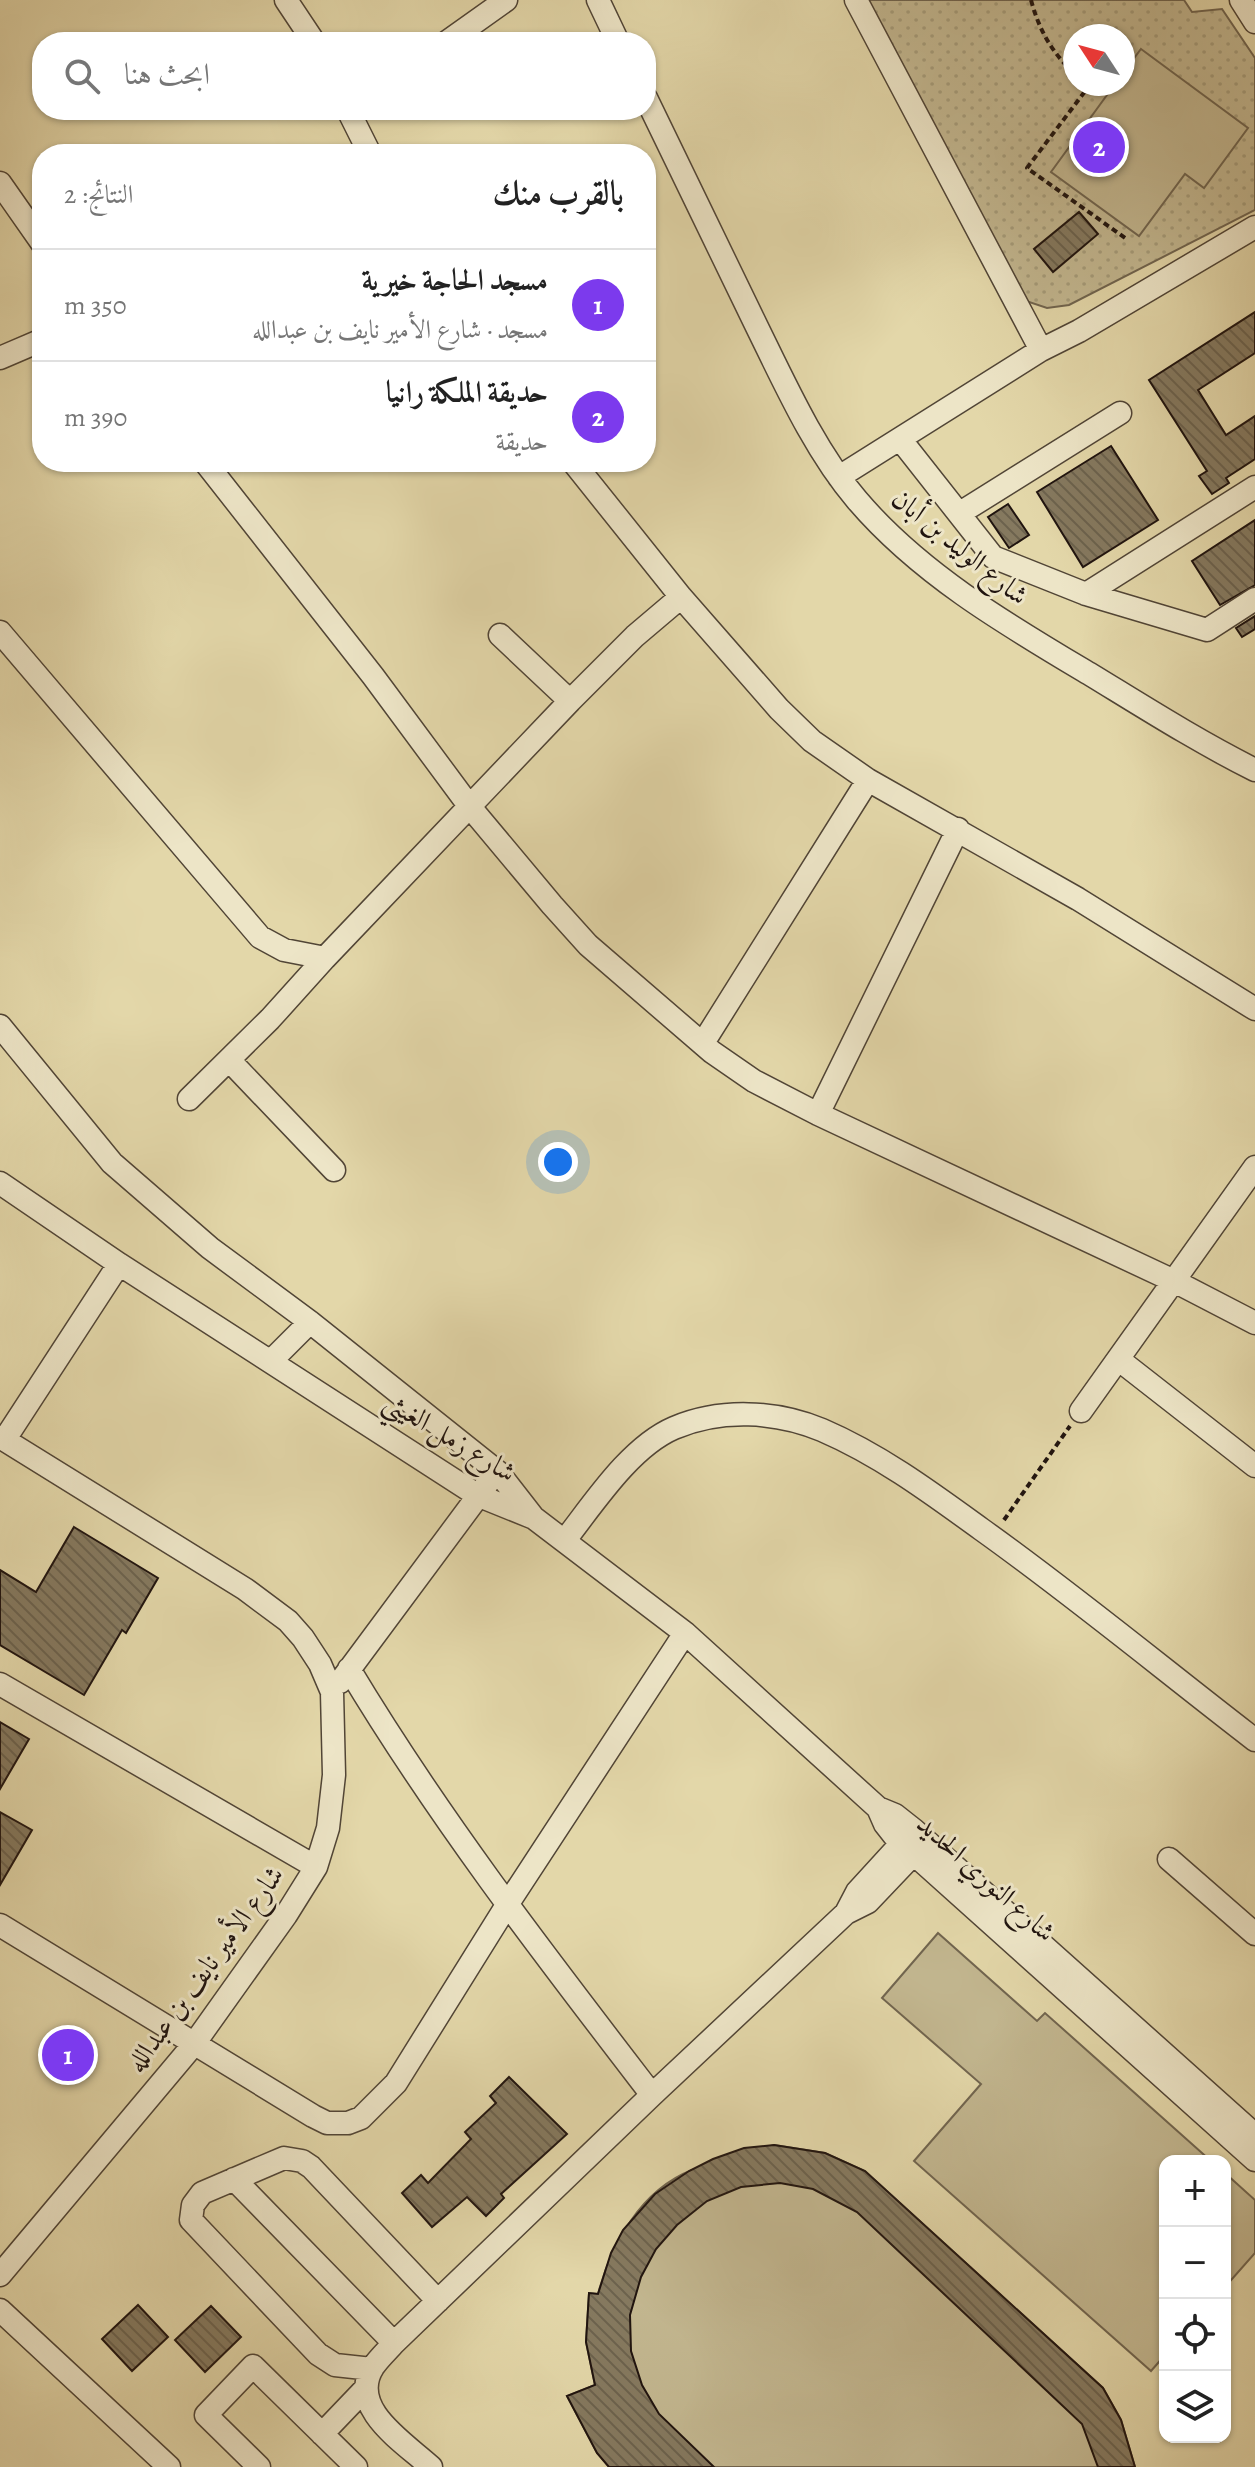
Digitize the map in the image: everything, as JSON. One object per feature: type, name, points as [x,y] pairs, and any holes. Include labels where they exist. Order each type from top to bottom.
[{"type":"street","points":[[286,0],[307,32]]},
{"type":"street","points":[[461,32],[506,0]]},
{"type":"street","points":[[598,0],[613,32]]},
{"type":"street","points":[[856,0],[1041,350]]},
{"type":"street","points":[[1241,0],[1255,22]]},
{"type":"street","name":"شارع الوليد بن أبان","points":[[656,118],[784,380],[839,477],[855,498],[894,538],[1006,624],[1167,722],[1255,770]]},
{"type":"street","points":[[354,120],[365,144]]},
{"type":"street","points":[[0,183],[32,229]]},
{"type":"street","points":[[839,477],[1041,350],[1079,331],[1255,227]]},
{"type":"street","points":[[0,358],[32,344]]},
{"type":"street","points":[[960,513],[1120,413]]},
{"type":"street","points":[[900,439],[993,557],[1086,594],[1207,630],[1255,599]]},
{"type":"street","points":[[213,472],[373,676],[470,807],[588,945],[703,1043],[754,1081],[818,1114],[1174,1281],[1255,1323]]},
{"type":"street","points":[[581,472],[681,597],[801,730],[838,761],[1078,899],[1255,1009]]},
{"type":"street","points":[[1086,594],[1255,487]]},
{"type":"street","points":[[189,1099],[270,1019],[570,701],[635,636],[681,597]]},
{"type":"street","points":[[0,632],[260,937],[284,950],[325,958]]},
{"type":"street","points":[[500,635],[570,701]]},
{"type":"street","points":[[703,1043],[868,780]]},
{"type":"street","points":[[818,1114],[958,829]]},
{"type":"street","points":[[0,1026],[112,1163],[210,1248],[310,1322],[498,1472],[534,1518]]},
{"type":"street","points":[[229,1060],[334,1170]]},
{"type":"street","points":[[1081,1411],[1255,1167]]},
{"type":"street","name":"شارع زمل الغيثي","points":[[0,1183],[119,1264],[477,1495],[534,1518],[565,1540],[685,1633],[878,1808]]},
{"type":"street","points":[[2,1438],[119,1264]]},
{"type":"street","points":[[271,1361],[310,1322]]},
{"type":"street","points":[[1118,1359],[1255,1466]]},
{"type":"street","points":[[565,1540],[632,1460],[659,1435],[677,1426],[716,1416],[751,1413],[820,1430],[899,1470],[1120,1632],[1255,1740]]},
{"type":"street","name":"شارع الأمير نايف بن عبدالله","points":[[0,2275],[194,2044],[286,1915],[316,1867],[328,1828],[334,1775],[332,1692],[320,1664],[288,1621],[245,1589],[2,1438]]},
{"type":"street","points":[[332,1692],[477,1495],[498,1472]]},
{"type":"street","points":[[0,1925],[327,2123],[348,2123],[361,2118],[396,2083],[507,1905],[685,1633]]},
{"type":"street","points":[[349,1669],[507,1905],[652,2095]]},
{"type":"street","points":[[0,1684],[316,1867]]},
{"type":"street","name":"شارع النوري الحديد","points":[[878,1808],[885,1824],[914,1842],[1255,2135]]},
{"type":"street","points":[[322,2434],[369,2379],[394,2343],[846,1913],[857,1892],[914,1842]]},
{"type":"street","name":"شارع النوري الحديد","points":[[914,1842],[1255,2160]]},
{"type":"street","points":[[1169,1859],[1255,1934]]},
{"type":"street","points":[[369,2379],[318,2354],[191,2220],[193,2205],[202,2193],[284,2158],[302,2161],[438,2301]]},
{"type":"street","points":[[234,2179],[394,2343]]},
{"type":"street","points":[[0,2310],[169,2467]]},
{"type":"street","points":[[259,2467],[206,2415],[253,2366],[356,2467]]},
{"type":"street","points":[[369,2379],[368,2406],[431,2467]]},
{"type":"path","points":[[1031,0],[1037,24],[1051,49],[1063,62]]},
{"type":"path","points":[[1081,96],[1027,168],[1128,240]]},
{"type":"path","points":[[992,1537],[1081,1411]]},
{"type":"shaded area","points":[[863,0],[1184,0],[1192,12],[1222,9],[1255,58],[1255,210],[1069,305],[1047,308],[1026,301]]},
{"type":"shaded area","points":[[1141,49],[1248,128],[1204,188],[1185,174],[1139,236],[1051,172],[1106,96],[1135,96],[1135,57]]},
{"type":"shaded area","points":[[938,1933],[1037,2021],[1045,2013],[1204,2155],[1159,2155],[1159,2362],[1151,2371],[914,2161],[981,2084],[882,1998]]},
{"type":"shaded area","points":[[774,2145],[825,2153],[865,2171],[1103,2388],[1121,2420],[1135,2467],[609,2467],[597,2453],[567,2396],[595,2385],[586,2342],[589,2293],[598,2294],[620,2238],[643,2205],[658,2191],[692,2170]]},
{"type":"shaded area","points":[[1231,2178],[1255,2200],[1255,2253],[1231,2280]]},
{"type":"building","points":[[1079,212],[1098,234],[1053,272],[1034,249]]},
{"type":"building","points":[[1255,312],[1255,353],[1198,390],[1226,435],[1255,416],[1255,459],[1226,478],[1229,483],[1212,494],[1199,476],[1207,471],[1149,380]]},
{"type":"building","points":[[1111,446],[1158,520],[1083,567],[1037,492]]},
{"type":"building","points":[[1008,504],[1029,535],[1009,548],[988,517]]},
{"type":"building","points":[[1255,520],[1255,585],[1220,605],[1192,561]]},
{"type":"building","points":[[1255,616],[1255,629],[1242,637],[1236,628]]},
{"type":"building","points":[[74,1527],[158,1578],[126,1633],[122,1630],[84,1695],[0,1645],[0,1570],[36,1592]]},
{"type":"building","points":[[0,1722],[29,1739],[0,1789]]},
{"type":"building","points":[[0,1812],[32,1830],[0,1885]]},
{"type":"building","points":[[509,2077],[567,2134],[501,2194],[504,2198],[486,2216],[467,2197],[432,2227],[402,2193],[421,2175],[428,2183],[471,2139],[465,2132],[496,2103],[490,2096]]},
{"type":"building","points":[[774,2145],[825,2153],[865,2171],[1103,2388],[1121,2420],[1135,2467],[1098,2467],[1082,2424],[857,2212],[813,2189],[780,2183],[741,2187],[707,2201],[677,2225],[656,2249],[641,2277],[630,2315],[631,2351],[642,2385],[659,2414],[714,2467],[609,2467],[597,2453],[567,2396],[595,2385],[586,2342],[589,2293],[598,2294],[611,2253],[623,2230],[655,2194],[713,2159],[744,2148]]},
{"type":"building","points":[[138,2305],[168,2337],[132,2371],[102,2339]]},
{"type":"building","points":[[211,2306],[241,2337],[205,2372],[175,2340]]},
{"type":"place","name":"حديقة الملكة رانيا","points":[[1099,147]]},
{"type":"place","name":"مسجد الحاجة خيرية","points":[[68,2055]]}]
